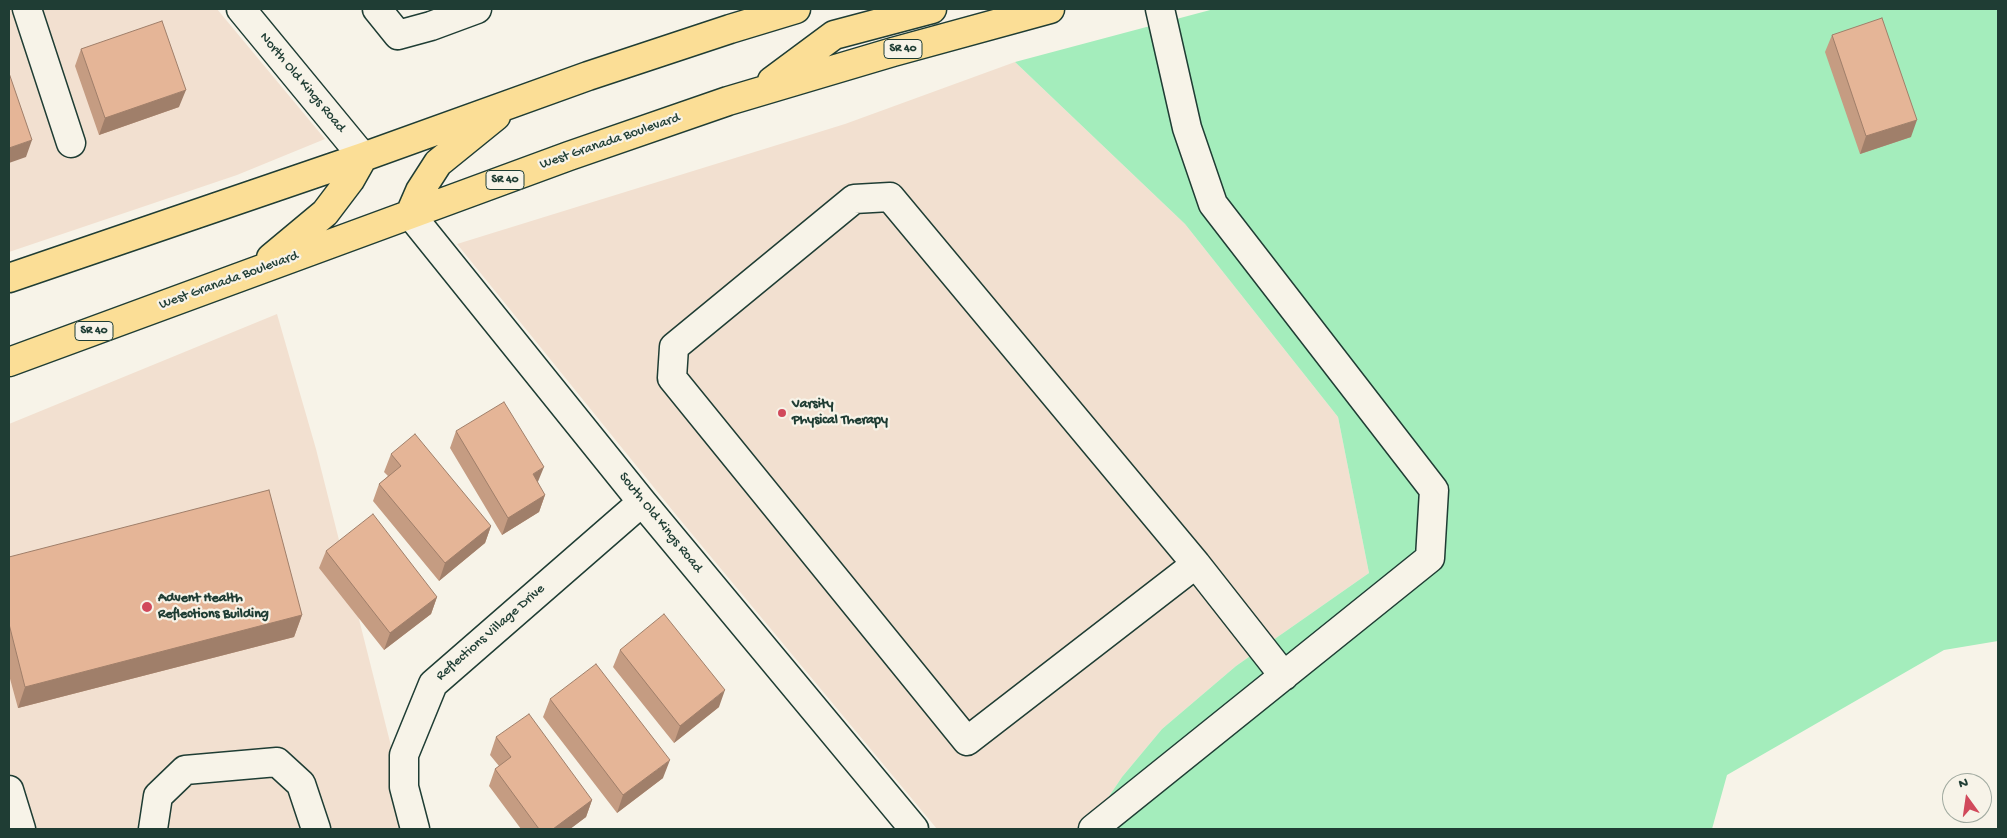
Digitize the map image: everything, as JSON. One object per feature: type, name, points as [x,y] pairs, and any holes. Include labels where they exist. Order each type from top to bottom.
[{"type":"main road","points":[[757,93],[834,34],[932,9]]},
{"type":"main road","name":"West Granada Boulevard","points":[[9,362],[569,156],[757,93],[893,52],[1050,9]]},
{"type":"main road","points":[[9,278],[782,11]]},
{"type":"main road","points":[[410,214],[420,192],[438,163],[510,104]]},
{"type":"main road","points":[[254,272],[325,213],[350,180],[363,157]]},
{"type":"street","points":[[9,11],[15,9]]},
{"type":"street","points":[[27,9],[71,143]]},
{"type":"street","points":[[377,9],[398,35],[431,26],[477,9]]},
{"type":"street","points":[[1093,829],[1430,558],[1434,490],[1213,204],[1187,128],[1160,9]]},
{"type":"street","name":"North Old Kings Road","points":[[244,10],[363,157]]},
{"type":"street","points":[[1196,564],[967,741],[672,378],[674,347],[854,199],[890,198],[1196,564],[1284,676]]},
{"type":"street","name":"South Old Kings Road","points":[[410,214],[642,502],[914,829]]},
{"type":"street","name":"Reflections Village Drive","points":[[415,829],[404,787],[404,755],[433,684],[642,502]]},
{"type":"street","points":[[153,829],[158,796],[184,770],[277,762],[301,784],[316,829]]},
{"type":"street","points":[[9,790],[21,829]]},
{"type":"shaded area","points":[[9,9],[217,9],[325,139],[237,175],[9,252]]},
{"type":"shaded area","points":[[1015,62],[1185,224],[1338,417],[1369,573],[1236,666],[1162,729],[1122,777],[1087,829],[937,829],[677,516],[457,244],[845,124]]},
{"type":"shaded area","points":[[277,314],[316,449],[412,829],[9,829],[9,424]]},
{"type":"green space","points":[[1214,9],[1998,9],[1998,641],[1944,650],[1727,775],[1712,829],[1087,829],[1122,777],[1162,729],[1236,666],[1369,573],[1338,417],[1185,224],[1015,62]]},
{"type":"building","points":[[1882,18],[1917,120],[1866,136],[1832,35]]},
{"type":"building","points":[[162,21],[186,90],[105,118],[81,49]]},
{"type":"building","points":[[9,73],[32,140],[9,148]]},
{"type":"building","points":[[504,402],[544,467],[533,474],[545,495],[508,518],[456,431]]},
{"type":"building","points":[[415,434],[491,526],[445,563],[379,484],[401,466],[391,454]]},
{"type":"building","name":"Advent Health Reflections Building","points":[[269,490],[302,615],[25,687],[9,624],[9,557]]},
{"type":"building","points":[[373,514],[437,597],[390,633],[326,551]]},
{"type":"building","points":[[664,614],[725,690],[680,726],[620,650]]},
{"type":"building","points":[[596,664],[670,760],[623,795],[550,699]]},
{"type":"building","points":[[529,714],[592,800],[553,829],[539,829],[495,769],[511,757],[496,737]]},
{"type":"place","name":"Varsity Physical Therapy","points":[[782,413]]},
{"type":"place","name":"Advent Health Reflections Building","points":[[147,607]]}]
